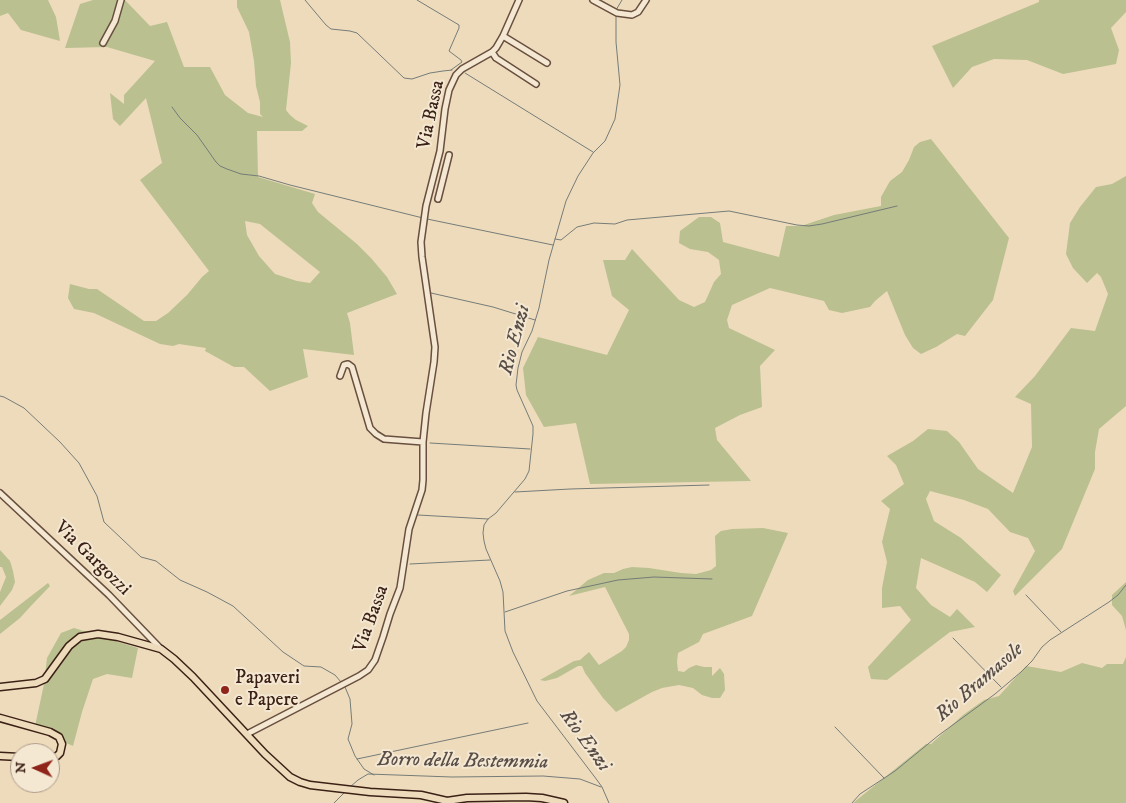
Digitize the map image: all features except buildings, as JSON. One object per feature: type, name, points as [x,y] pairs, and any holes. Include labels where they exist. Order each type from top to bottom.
[{"type":"main road","points":[[0,687],[36,683],[45,679],[69,646],[80,637],[98,634],[118,637],[161,649],[174,659],[290,777],[300,782],[342,789],[421,796],[448,802],[467,798],[526,797],[542,798],[564,803]]},
{"type":"main road","points":[[0,718],[50,732],[59,737],[62,744],[60,753]]},
{"type":"street","points":[[103,43],[115,21],[122,0]]},
{"type":"street","name":"Via Bassa","points":[[247,734],[349,682],[368,670],[375,660],[400,588],[409,529],[422,490],[423,442],[434,362],[434,347],[421,242],[424,218],[440,151],[449,90],[454,78],[460,71],[492,52],[503,36],[519,0]]},
{"type":"street","points":[[593,0],[615,12],[632,15],[638,12],[646,0]]},
{"type":"street","points":[[503,36],[547,63]]},
{"type":"street","points":[[492,52],[496,58],[536,84]]},
{"type":"street","name":"Via Bassa","points":[[438,199],[449,155]]},
{"type":"street","name":"Via Bassa","points":[[434,174],[443,177]]},
{"type":"street","points":[[340,376],[344,365],[348,364],[352,367],[370,428],[376,434],[384,439],[423,442]]},
{"type":"street","name":"Via Gargozzi","points":[[0,493],[109,595],[161,649]]},
{"type":"green space","points":[[0,0],[48,0],[56,17],[60,41],[21,30],[8,13],[0,16]]},
{"type":"green space","points":[[93,0],[125,0],[150,26],[167,22],[184,67],[210,67],[225,95],[248,113],[263,117],[260,114],[260,102],[249,32],[237,7],[237,0],[280,0],[290,42],[291,63],[286,110],[296,120],[308,126],[302,131],[257,131],[258,177],[315,194],[312,203],[318,212],[371,258],[387,277],[397,294],[347,313],[354,355],[303,349],[308,377],[270,391],[244,367],[234,367],[205,351],[206,348],[179,344],[173,346],[160,344],[94,313],[74,309],[68,298],[70,284],[97,289],[144,321],[156,321],[168,313],[209,271],[140,180],[162,163],[146,98],[120,126],[113,119],[110,93],[124,104],[124,95],[155,61],[107,47],[65,48],[80,4]],"holes":[[[245,221],[260,224],[320,272],[310,283],[275,274],[259,256],[247,235]]]},
{"type":"green space","points":[[1039,0],[1126,0],[1126,12],[1111,28],[1119,50],[1116,64],[1063,74],[1027,60],[994,59],[972,67],[953,88],[932,46],[1039,2]]},
{"type":"green space","points":[[931,139],[1009,238],[993,300],[965,336],[957,334],[921,354],[913,348],[905,335],[887,291],[870,307],[842,313],[829,310],[824,301],[770,288],[732,305],[727,320],[729,328],[775,350],[760,366],[762,407],[740,415],[715,428],[717,440],[751,481],[590,484],[576,423],[544,427],[526,395],[523,368],[538,337],[607,355],[629,310],[612,296],[603,260],[625,260],[632,249],[679,300],[694,307],[705,302],[714,282],[721,274],[719,260],[708,252],[690,249],[679,243],[680,231],[699,217],[711,217],[720,223],[723,242],[779,257],[786,226],[801,226],[834,215],[881,206],[881,197],[890,181],[902,172],[914,147],[920,142]]},
{"type":"green space","points":[[1126,176],[1126,406],[1099,429],[1095,452],[1095,469],[1062,549],[1015,596],[1013,591],[1035,551],[1028,538],[1010,532],[988,509],[930,491],[926,499],[934,521],[961,538],[1001,575],[987,592],[975,582],[921,558],[916,588],[931,605],[950,617],[957,609],[975,627],[950,632],[887,680],[871,679],[868,667],[911,620],[900,606],[882,608],[882,588],[887,562],[882,542],[890,509],[881,501],[904,484],[896,465],[887,456],[913,441],[928,429],[947,431],[959,442],[978,469],[1013,493],[1032,447],[1031,404],[1015,397],[1035,376],[1071,328],[1095,331],[1108,294],[1101,277],[1097,273],[1087,283],[1073,268],[1066,254],[1070,223],[1096,187],[1112,184]]},
{"type":"green space","points":[[763,528],[788,533],[752,616],[703,634],[699,642],[678,653],[678,671],[684,672],[696,665],[712,667],[712,676],[720,668],[724,674],[725,690],[720,698],[702,695],[693,688],[679,685],[652,692],[616,712],[603,698],[582,666],[578,666],[557,678],[545,681],[540,680],[574,661],[580,660],[589,652],[599,665],[626,647],[629,634],[605,587],[569,596],[588,580],[604,573],[614,573],[632,567],[696,574],[711,570],[716,566],[715,536],[721,531]]},
{"type":"green space","points":[[0,550],[10,561],[15,582],[12,590],[0,606],[0,592],[6,577],[2,567],[0,567]]},
{"type":"green space","points":[[1126,582],[1126,630],[1122,616],[1112,605],[1112,595]]},
{"type":"green space","points":[[48,583],[50,586],[20,618],[0,634],[0,620]]},
{"type":"green space","points":[[74,628],[138,648],[132,678],[107,674],[93,679],[73,746],[34,731],[44,684],[47,658],[61,633]]},
{"type":"green space","points":[[1126,657],[1126,803],[853,803],[926,744],[931,744],[963,715],[984,700],[999,696],[1026,666],[1061,672],[1082,663],[1102,668],[1107,664],[1123,664]]},
{"type":"waterway","points":[[305,0],[331,29],[357,33],[404,78],[412,79],[430,73],[452,70]]},
{"type":"waterway","points":[[417,0],[459,25],[449,51],[462,62],[451,70]]},
{"type":"waterway","name":"Rio Enzi","points":[[616,10],[622,0]]},
{"type":"waterway","name":"Rio Enzi","points":[[609,803],[602,787],[537,701],[513,652],[505,631],[503,592],[486,549],[483,533],[484,525],[488,519],[496,513],[525,479],[529,471],[533,426],[517,390],[518,368],[522,352],[532,331],[539,308],[549,260],[566,201],[578,176],[593,153],[605,141],[615,119],[620,85],[616,42],[616,14]]},
{"type":"waterway","points":[[465,73],[593,152]]},
{"type":"waterway","points":[[172,107],[197,135],[220,166],[241,174],[259,176],[423,218]]},
{"type":"waterway","points":[[555,239],[561,240],[577,227],[594,223],[615,224],[627,220],[729,211],[809,226],[897,206]]},
{"type":"waterway","points":[[427,219],[553,245]]},
{"type":"waterway","points":[[431,293],[493,307],[535,320]]},
{"type":"waterway","points":[[0,396],[24,408],[79,463],[97,496],[104,522],[141,557],[156,561],[180,580],[233,606],[283,652],[304,666],[321,667],[335,675],[341,682]]},
{"type":"waterway","points":[[430,443],[530,449]]},
{"type":"waterway","points":[[515,492],[709,485]]},
{"type":"waterway","points":[[418,515],[488,519]]},
{"type":"waterway","points":[[410,564],[490,560]]},
{"type":"waterway","points":[[505,612],[567,591],[618,580],[654,577],[712,579]]},
{"type":"waterway","name":"Rio Bramasole","points":[[852,803],[860,794],[895,771],[939,735],[995,694],[1021,672],[1050,640],[1109,602],[1126,585]]},
{"type":"waterway","points":[[1026,595],[1061,632]]},
{"type":"waterway","points":[[953,638],[1001,687]]},
{"type":"waterway","points":[[345,687],[350,699],[352,724],[348,739],[355,756],[364,769],[374,775]]},
{"type":"waterway","points":[[357,759],[528,723]]},
{"type":"waterway","points":[[835,727],[884,778]]},
{"type":"waterway","name":"Borro della Bestemmia","points":[[350,787],[368,774],[452,777],[543,776],[580,779],[601,787]]},
{"type":"waterway","name":"Borro della Bestemmia","points":[[334,803],[346,791]]},
{"type":"place","name":"Papaveri e Papere","points":[[225,690]]}]
